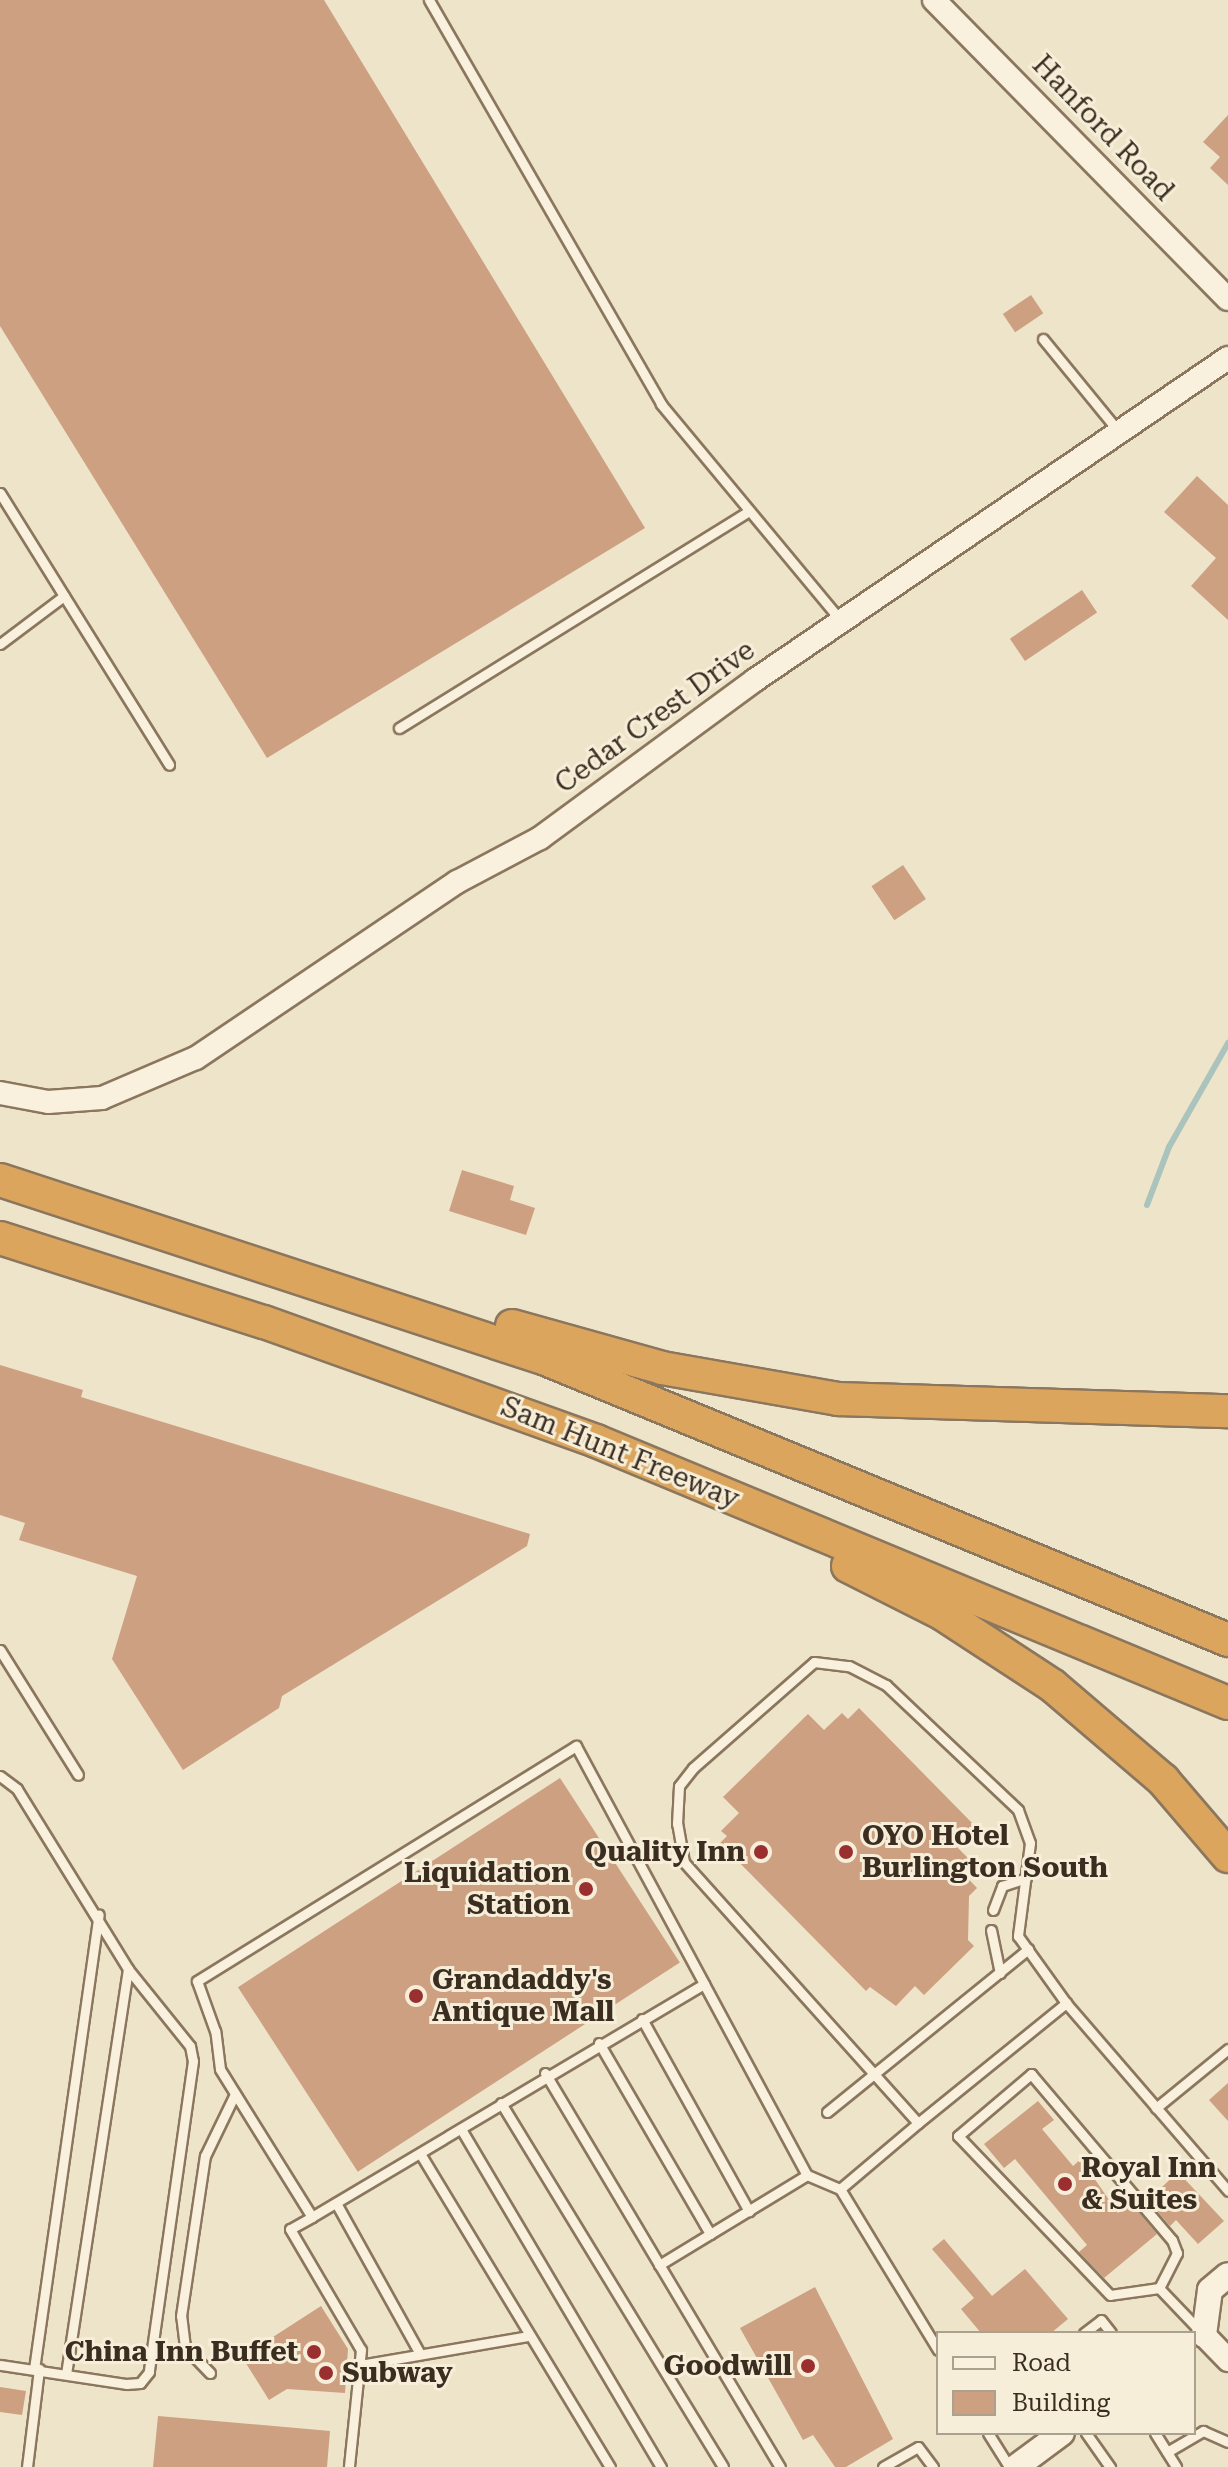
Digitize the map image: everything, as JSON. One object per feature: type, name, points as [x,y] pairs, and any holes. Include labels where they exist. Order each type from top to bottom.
[{"type":"highway","name":"Sam Hunt Freeway","points":[[0,1180],[204,1244],[546,1359],[1228,1640]]},
{"type":"highway","name":"Sam Hunt Freeway","points":[[0,1238],[334,1346],[657,1467],[1228,1703]]},
{"type":"highway","points":[[204,1244],[662,1368],[782,1392],[905,1404],[1228,1411]]},
{"type":"highway","points":[[657,1467],[999,1648],[1121,1741],[1228,1856]]},
{"type":"main road","points":[[1199,2338],[1210,2290],[1228,2275]]},
{"type":"main road","points":[[1199,2338],[1228,2326]]},
{"type":"main road","points":[[1023,2464],[1059,2435]]},
{"type":"street","name":"Hanford Road","points":[[934,0],[1228,299]]},
{"type":"street","name":"Cedar Crest Drive","points":[[0,1093],[48,1102],[102,1098],[196,1058],[457,882],[540,838],[841,621],[1228,358]]},
{"type":"street","points":[[1199,2338],[1228,2360]]},
{"type":"lane","points":[[429,0],[661,404],[841,621]]},
{"type":"lane","points":[[1043,339],[1119,432]]},
{"type":"lane","points":[[0,493],[169,765]]},
{"type":"lane","points":[[399,728],[748,512]]},
{"type":"lane","points":[[0,644],[64,596]]},
{"type":"lane","points":[[0,1650],[78,1775]]},
{"type":"lane","points":[[918,2123],[684,1862],[679,1786],[814,1662],[849,1666],[886,1685],[1018,1810],[1030,1843],[1018,1936],[1066,2003],[1228,2191]]},
{"type":"lane","points":[[312,2217],[220,2069],[215,2031],[197,1981],[576,1746],[807,2175],[840,2189],[936,2347]]},
{"type":"lane","points":[[0,1776],[17,1789],[99,1915],[128,1969],[190,2046],[193,2061],[149,2372],[140,2383],[126,2384],[0,2365]]},
{"type":"lane","points":[[993,1910],[1002,1886],[1026,1878]]},
{"type":"lane","points":[[27,2467],[37,2369],[99,1915]]},
{"type":"lane","points":[[991,1930],[1000,1973]]},
{"type":"lane","points":[[827,2112],[876,2077],[1028,1949]]},
{"type":"lane","points":[[66,2374],[128,1969]]},
{"type":"lane","points":[[349,2467],[361,2350],[290,2229],[421,2155],[545,2073],[704,1984]]},
{"type":"lane","points":[[840,2189],[1066,2003]]},
{"type":"lane","points":[[642,2019],[749,2211]]},
{"type":"lane","points":[[599,2043],[710,2234]]},
{"type":"lane","points":[[1156,2108],[1228,2049]]},
{"type":"lane","points":[[545,2073],[780,2467]]},
{"type":"lane","points":[[1031,2074],[1172,2240],[1177,2253],[1159,2288],[1110,2295],[958,2136],[1031,2074]]},
{"type":"lane","points":[[210,2373],[185,2347],[181,2316],[205,2156],[235,2094]]},
{"type":"lane","points":[[501,2103],[723,2467]]},
{"type":"lane","points":[[461,2129],[661,2467]]},
{"type":"lane","points":[[421,2155],[610,2467]]},
{"type":"lane","points":[[659,2265],[807,2175]]},
{"type":"lane","points":[[336,2203],[420,2354]]},
{"type":"lane","points":[[1159,2288],[1193,2331]]},
{"type":"lane","points":[[1087,2331],[1101,2320],[1109,2331]]},
{"type":"lane","points":[[360,2365],[528,2336]]},
{"type":"lane","points":[[1167,2452],[1203,2431],[1228,2442]]},
{"type":"lane","points":[[990,2435],[1023,2464]]},
{"type":"lane","points":[[1087,2435],[1110,2467]]},
{"type":"lane","points":[[1156,2435],[1176,2467]]},
{"type":"lane","points":[[883,2467],[918,2447],[933,2467]]},
{"type":"building","points":[[0,0],[324,0],[645,528],[267,758],[0,326]]},
{"type":"building","points":[[1228,115],[1228,185],[1210,168],[1220,157],[1203,142]]},
{"type":"building","points":[[1031,295],[1043,313],[1015,332],[1003,314]]},
{"type":"building","points":[[1197,476],[1228,505],[1228,620],[1191,586],[1216,558],[1164,512]]},
{"type":"building","points":[[1082,590],[1097,612],[1025,661],[1010,639]]},
{"type":"building","points":[[903,865],[926,899],[894,920],[871,886]]},
{"type":"building","points":[[462,1170],[514,1186],[510,1200],[535,1208],[526,1235],[449,1211]]},
{"type":"building","points":[[0,1365],[83,1390],[81,1397],[530,1534],[527,1546],[282,1696],[279,1708],[183,1770],[112,1659],[137,1576],[19,1540],[25,1523],[0,1515]]},
{"type":"building","name":"Quality Inn","points":[[859,1708],[976,1827],[956,1846],[968,1858],[958,1868],[977,1888],[969,1896],[968,1940],[974,1946],[924,1995],[915,1986],[896,2006],[870,1987],[866,1991],[720,1843],[727,1836],[721,1831],[739,1813],[723,1797],[808,1714],[824,1730],[842,1713],[848,1719]]},
{"type":"building","points":[[560,1778],[680,1963],[358,2172],[238,1987]]},
{"type":"building","points":[[1228,2083],[1228,2121],[1209,2100]]},
{"type":"building","name":"Royal Inn & Suites","points":[[1038,2101],[1054,2120],[1042,2129],[1073,2166],[1081,2159],[1118,2213],[1131,2203],[1157,2234],[1104,2278],[1079,2252],[1087,2245],[1015,2159],[1004,2168],[984,2144]]},
{"type":"building","points":[[1178,2172],[1224,2221],[1198,2244],[1176,2220],[1170,2226],[1148,2200]]},
{"type":"building","points":[[944,2239],[992,2296],[1025,2269],[1068,2319],[1053,2331],[979,2331],[961,2309],[974,2298],[932,2249]]},
{"type":"building","points":[[815,2287],[893,2439],[846,2467],[835,2467],[813,2435],[803,2440],[740,2328]]},
{"type":"building","points":[[321,2306],[348,2349],[345,2393],[287,2389],[269,2400],[242,2357]]},
{"type":"building","points":[[0,2387],[26,2391],[22,2415],[0,2412]]},
{"type":"building","points":[[158,2416],[330,2431],[327,2467],[153,2467]]},
{"type":"waterway","points":[[1147,1205],[1169,1147],[1228,1043]]},
{"type":"place","name":"Quality Inn","points":[[761,1852]]},
{"type":"place","name":"OYO Hotel Burlington South","points":[[846,1852]]},
{"type":"place","name":"Liquidation Station","points":[[586,1889]]},
{"type":"place","name":"Grandaddy's Antique Mall","points":[[416,1996]]},
{"type":"place","name":"Royal Inn & Suites","points":[[1065,2184]]},
{"type":"place","name":"China Inn Buffet","points":[[314,2352]]},
{"type":"place","name":"Goodwill","points":[[808,2366]]},
{"type":"place","name":"Subway","points":[[326,2373]]}]
